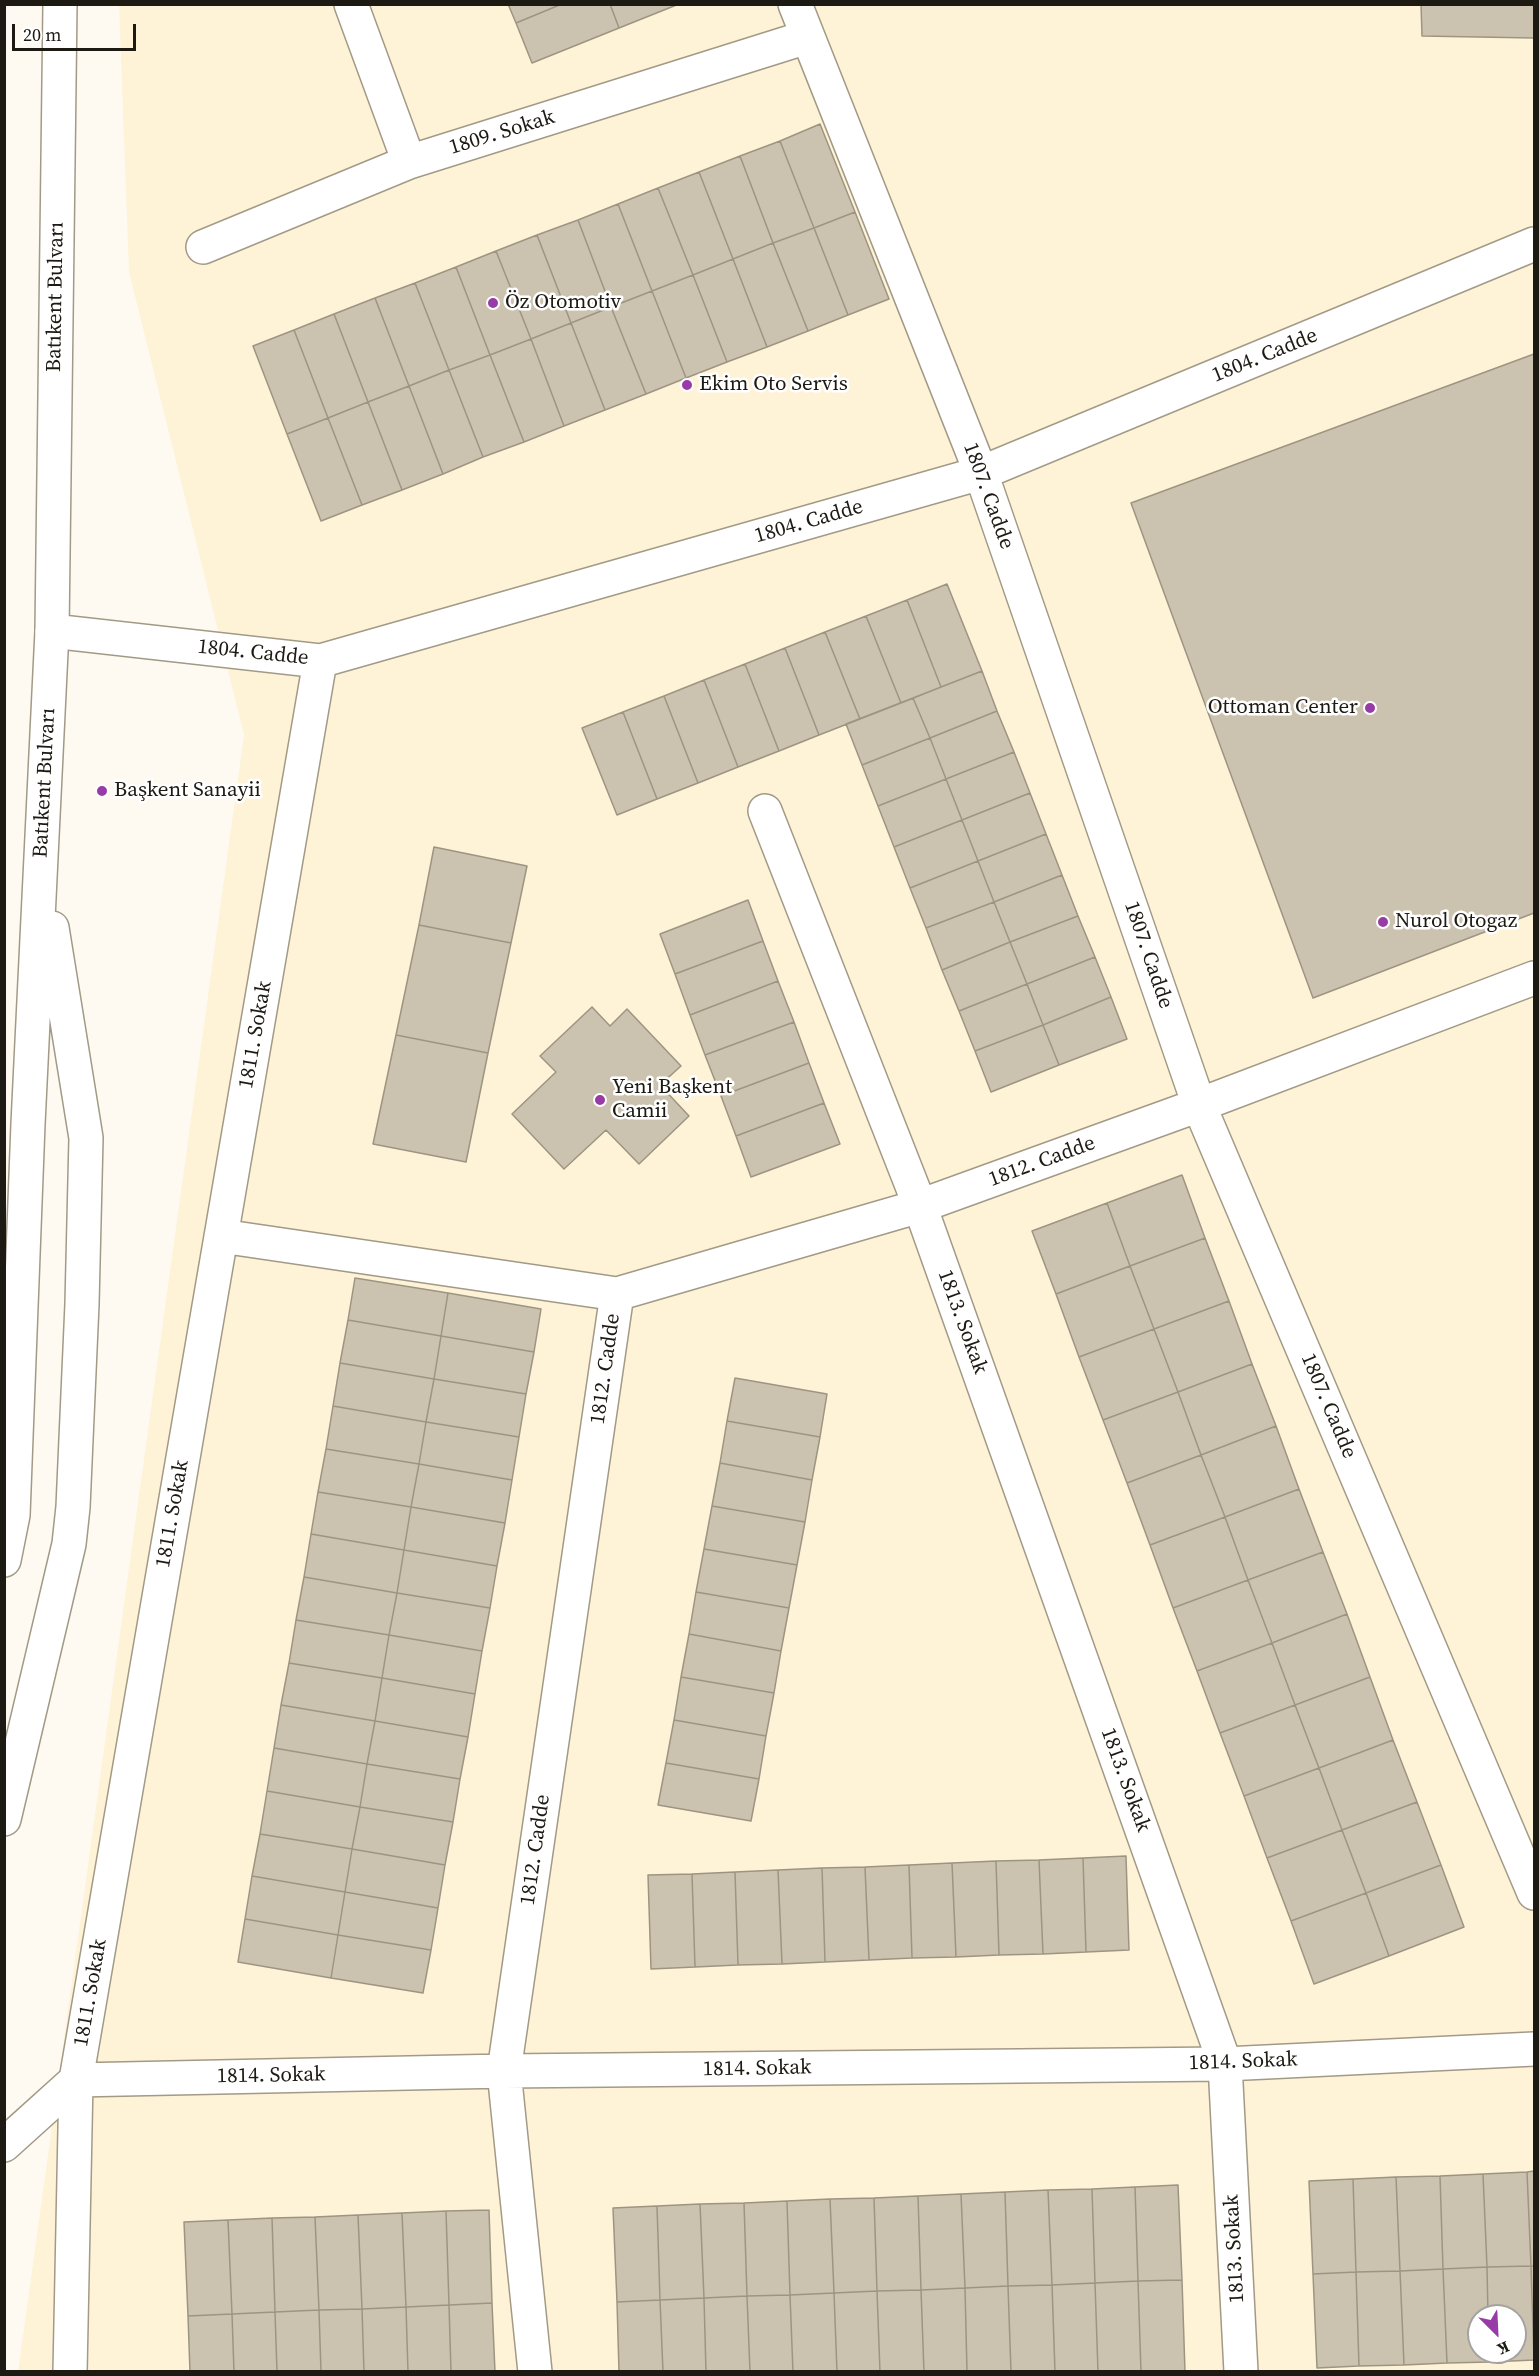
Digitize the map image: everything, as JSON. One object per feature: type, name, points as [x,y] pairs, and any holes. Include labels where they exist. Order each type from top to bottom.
[{"type":"street","name":"Batıkent Bulvarı","points":[[4,1560],[13,1515],[28,1124],[52,631],[60,4]]},
{"type":"street","points":[[351,4],[409,162]]},
{"type":"street","name":"1807. Cadde","points":[[795,4],[981,473],[1199,1105],[1534,1893]]},
{"type":"street","name":"1809. Sokak","points":[[203,247],[409,162],[807,37]]},
{"type":"street","name":"1804. Cadde","points":[[52,631],[320,661],[981,473],[1534,244]]},
{"type":"street","name":"1811. Sokak","points":[[70,2372],[76,2080],[320,661]]},
{"type":"street","name":"1813. Sokak","points":[[765,811],[920,1206],[1225,2064],[1241,2372]]},
{"type":"street","points":[[4,1819],[69,1544],[82,1304],[86,1138],[41,864]]},
{"type":"street","name":"1812. Cadde","points":[[534,2372],[504,2071],[617,1294],[920,1206],[1199,1105],[1534,978]]},
{"type":"street","points":[[221,1236],[617,1294]]},
{"type":"street","name":"1814. Sokak","points":[[76,2080],[504,2071],[1225,2064],[1534,2049]]},
{"type":"street","points":[[4,2145],[76,2080]]},
{"type":"shaded area","points":[[119,5],[1534,5],[1534,2371],[18,2372],[244,735],[129,272]]},
{"type":"building","points":[[508,4],[562,4],[516,23]]},
{"type":"building","points":[[562,4],[610,4],[619,28],[532,63],[516,23]]},
{"type":"building","points":[[610,4],[679,4],[619,28]]},
{"type":"building","points":[[1421,4],[1534,4],[1534,38],[1422,36]]},
{"type":"building","points":[[820,124],[855,212],[814,228],[780,141]]},
{"type":"building","points":[[780,141],[814,228],[773,243],[740,156]]},
{"type":"building","points":[[740,156],[773,243],[733,259],[699,172]]},
{"type":"building","points":[[699,172],[733,259],[693,275],[658,188]]},
{"type":"building","points":[[658,188],[693,275],[652,291],[618,204]]},
{"type":"building","points":[[618,204],[652,291],[611,307],[578,220]]},
{"type":"building","points":[[855,212],[889,299],[848,315],[814,228]]},
{"type":"building","points":[[578,220],[611,307],[571,323],[537,235]]},
{"type":"building","points":[[814,228],[848,315],[808,331],[773,243]]},
{"type":"building","points":[[537,235],[571,323],[531,339],[496,251]]},
{"type":"building","points":[[773,243],[808,331],[767,347],[733,259]]},
{"type":"building","name":"Öz Otomotiv","points":[[496,251],[531,339],[490,355],[456,267]]},
{"type":"building","points":[[733,259],[767,347],[727,362],[693,275]]},
{"type":"building","points":[[456,267],[490,355],[449,370],[415,283]]},
{"type":"building","points":[[693,275],[727,362],[686,378],[652,291]]},
{"type":"building","points":[[415,283],[449,370],[409,386],[375,298]]},
{"type":"building","points":[[652,291],[686,378],[646,394],[611,307]]},
{"type":"building","points":[[375,298],[409,386],[368,402],[334,314]]},
{"type":"building","points":[[611,307],[646,394],[605,410],[571,323]]},
{"type":"building","points":[[334,314],[368,402],[328,418],[294,330]]},
{"type":"building","points":[[571,323],[605,410],[564,426],[531,339]]},
{"type":"building","points":[[294,330],[328,418],[287,434],[253,346]]},
{"type":"building","points":[[531,339],[564,426],[524,442],[490,355]]},
{"type":"building","name":"Ottoman Center","points":[[1534,354],[1534,913],[1313,998],[1131,503]]},
{"type":"building","points":[[490,355],[524,442],[483,457],[449,370]]},
{"type":"building","points":[[449,370],[483,457],[443,474],[409,386]]},
{"type":"building","points":[[409,386],[443,474],[402,490],[368,402]]},
{"type":"building","points":[[368,402],[402,490],[362,505],[328,418]]},
{"type":"building","points":[[328,418],[362,505],[321,521],[287,434]]},
{"type":"building","points":[[947,584],[982,671],[941,687],[907,600]]},
{"type":"building","points":[[907,600],[941,687],[901,703],[866,616]]},
{"type":"building","points":[[866,616],[901,703],[860,719],[825,632]]},
{"type":"building","points":[[825,632],[860,719],[819,735],[785,648]]},
{"type":"building","points":[[785,648],[819,735],[779,751],[745,664]]},
{"type":"building","points":[[745,664],[779,751],[738,767],[704,680]]},
{"type":"building","points":[[982,671],[997,711],[930,738],[913,698]]},
{"type":"building","points":[[704,680],[738,767],[698,783],[664,696]]},
{"type":"building","points":[[664,696],[698,783],[657,799],[623,712]]},
{"type":"building","points":[[913,698],[930,738],[862,765],[846,724]]},
{"type":"building","points":[[997,711],[1014,752],[946,779],[930,738]]},
{"type":"building","points":[[623,712],[657,799],[617,815],[582,728]]},
{"type":"building","points":[[930,738],[946,779],[878,806],[862,765]]},
{"type":"building","points":[[1014,752],[1030,793],[962,820],[946,779]]},
{"type":"building","points":[[946,779],[962,820],[894,847],[878,806]]},
{"type":"building","points":[[1030,793],[1046,834],[978,861],[962,820]]},
{"type":"building","points":[[962,820],[978,861],[910,888],[894,847]]},
{"type":"building","points":[[1046,834],[1062,875],[994,902],[978,861]]},
{"type":"building","points":[[434,847],[527,866],[511,943],[419,925]]},
{"type":"building","points":[[978,861],[994,902],[926,928],[910,888]]},
{"type":"building","points":[[1062,875],[1078,916],[1010,942],[994,902]]},
{"type":"building","points":[[748,900],[763,941],[675,974],[660,934]]},
{"type":"building","points":[[994,902],[1010,942],[942,970],[926,928]]},
{"type":"building","points":[[1078,916],[1095,957],[1027,984],[1010,942]]},
{"type":"building","points":[[419,925],[511,943],[488,1053],[396,1035]]},
{"type":"building","points":[[763,941],[778,981],[690,1015],[675,974]]},
{"type":"building","points":[[1010,942],[1027,984],[959,1011],[942,970]]},
{"type":"building","points":[[1095,957],[1111,997],[1043,1025],[1027,984]]},
{"type":"building","points":[[778,981],[794,1022],[705,1055],[690,1015]]},
{"type":"building","points":[[1027,984],[1043,1025],[975,1051],[959,1011]]},
{"type":"building","points":[[1111,997],[1127,1039],[1059,1065],[1043,1025]]},
{"type":"building","name":"Yeni Başkent Camii","points":[[592,1007],[610,1026],[627,1009],[681,1066],[660,1085],[689,1116],[639,1164],[606,1130],[564,1169],[512,1114],[556,1072],[540,1056]]},
{"type":"building","points":[[794,1022],[809,1063],[721,1096],[705,1055]]},
{"type":"building","points":[[1043,1025],[1059,1065],[991,1092],[975,1051]]},
{"type":"building","points":[[396,1035],[488,1053],[466,1162],[373,1144]]},
{"type":"building","points":[[809,1063],[824,1103],[736,1136],[721,1096]]},
{"type":"building","points":[[824,1103],[840,1144],[751,1177],[736,1136]]},
{"type":"building","points":[[1182,1175],[1205,1238],[1130,1266],[1107,1203]]},
{"type":"building","points":[[1107,1203],[1130,1266],[1056,1294],[1032,1231]]},
{"type":"building","points":[[1205,1238],[1229,1301],[1154,1329],[1130,1266]]},
{"type":"building","points":[[1130,1266],[1154,1329],[1079,1357],[1056,1294]]},
{"type":"building","points":[[355,1278],[448,1293],[441,1336],[348,1320]]},
{"type":"building","points":[[448,1293],[541,1309],[534,1352],[441,1336]]},
{"type":"building","points":[[1229,1301],[1252,1364],[1178,1392],[1154,1329]]},
{"type":"building","points":[[348,1320],[441,1336],[434,1379],[340,1363]]},
{"type":"building","points":[[1154,1329],[1178,1392],[1103,1420],[1079,1357]]},
{"type":"building","points":[[441,1336],[534,1352],[526,1394],[434,1379]]},
{"type":"building","points":[[340,1363],[434,1379],[426,1422],[333,1406]]},
{"type":"building","points":[[1252,1364],[1276,1426],[1201,1455],[1178,1392]]},
{"type":"building","points":[[735,1378],[827,1394],[820,1437],[727,1421]]},
{"type":"building","points":[[434,1379],[526,1394],[519,1437],[426,1422]]},
{"type":"building","points":[[1178,1392],[1201,1455],[1127,1483],[1103,1420]]},
{"type":"building","points":[[333,1406],[426,1422],[419,1464],[326,1449]]},
{"type":"building","points":[[727,1421],[820,1437],[812,1480],[720,1463]]},
{"type":"building","points":[[426,1422],[519,1437],[512,1480],[419,1464]]},
{"type":"building","points":[[1276,1426],[1299,1489],[1225,1517],[1201,1455]]},
{"type":"building","points":[[326,1449],[419,1464],[411,1507],[318,1492]]},
{"type":"building","points":[[1201,1455],[1225,1517],[1150,1545],[1127,1483]]},
{"type":"building","points":[[720,1463],[812,1480],[805,1522],[712,1506]]},
{"type":"building","points":[[419,1464],[512,1480],[505,1523],[411,1507]]},
{"type":"building","points":[[1299,1489],[1323,1552],[1248,1580],[1225,1517]]},
{"type":"building","points":[[318,1492],[411,1507],[404,1550],[311,1534]]},
{"type":"building","points":[[712,1506],[805,1522],[797,1565],[704,1549]]},
{"type":"building","points":[[411,1507],[505,1523],[497,1566],[404,1550]]},
{"type":"building","points":[[1225,1517],[1248,1580],[1173,1608],[1150,1545]]},
{"type":"building","points":[[311,1534],[404,1550],[397,1593],[304,1577]]},
{"type":"building","points":[[704,1549],[797,1565],[789,1608],[696,1592]]},
{"type":"building","points":[[404,1550],[497,1566],[490,1608],[397,1593]]},
{"type":"building","points":[[1323,1552],[1347,1614],[1272,1643],[1248,1580]]},
{"type":"building","points":[[304,1577],[397,1593],[389,1635],[296,1620]]},
{"type":"building","points":[[1248,1580],[1272,1643],[1197,1671],[1173,1608]]},
{"type":"building","points":[[696,1592],[789,1608],[781,1651],[689,1634]]},
{"type":"building","points":[[397,1593],[490,1608],[482,1651],[389,1635]]},
{"type":"building","points":[[1347,1614],[1370,1677],[1295,1705],[1272,1643]]},
{"type":"building","points":[[296,1620],[389,1635],[382,1678],[289,1663]]},
{"type":"building","points":[[689,1634],[781,1651],[774,1693],[681,1677]]},
{"type":"building","points":[[389,1635],[482,1651],[475,1694],[382,1678]]},
{"type":"building","points":[[1272,1643],[1295,1705],[1220,1733],[1197,1671]]},
{"type":"building","points":[[289,1663],[382,1678],[375,1721],[281,1705]]},
{"type":"building","points":[[681,1677],[774,1693],[766,1736],[674,1720]]},
{"type":"building","points":[[1370,1677],[1393,1740],[1319,1768],[1295,1705]]},
{"type":"building","points":[[382,1678],[475,1694],[468,1737],[375,1721]]},
{"type":"building","points":[[281,1705],[375,1721],[367,1764],[274,1748]]},
{"type":"building","points":[[1295,1705],[1319,1768],[1244,1796],[1220,1733]]},
{"type":"building","points":[[674,1720],[766,1736],[759,1779],[666,1763]]},
{"type":"building","points":[[375,1721],[468,1737],[460,1779],[367,1764]]},
{"type":"building","points":[[1393,1740],[1417,1802],[1342,1830],[1319,1768]]},
{"type":"building","points":[[274,1748],[367,1764],[360,1807],[267,1791]]},
{"type":"building","points":[[666,1763],[759,1779],[751,1821],[658,1805]]},
{"type":"building","points":[[367,1764],[460,1779],[453,1822],[360,1807]]},
{"type":"building","points":[[1319,1768],[1342,1830],[1267,1858],[1244,1796]]},
{"type":"building","points":[[267,1791],[360,1807],[352,1849],[260,1834]]},
{"type":"building","points":[[1417,1802],[1441,1865],[1366,1893],[1342,1830]]},
{"type":"building","points":[[360,1807],[453,1822],[445,1865],[352,1849]]},
{"type":"building","points":[[1342,1830],[1366,1893],[1291,1921],[1267,1858]]},
{"type":"building","points":[[260,1834],[352,1849],[345,1892],[252,1876]]},
{"type":"building","points":[[352,1849],[445,1865],[438,1908],[345,1892]]},
{"type":"building","points":[[1126,1856],[1129,1950],[1086,1952],[1083,1858]]},
{"type":"building","points":[[1083,1858],[1086,1952],[1043,1954],[1039,1860]]},
{"type":"building","points":[[1039,1860],[1043,1954],[999,1955],[996,1861]]},
{"type":"building","points":[[996,1861],[999,1955],[956,1957],[952,1863]]},
{"type":"building","points":[[952,1863],[956,1957],[912,1958],[909,1865]]},
{"type":"building","points":[[909,1865],[912,1958],[869,1960],[865,1867]]},
{"type":"building","points":[[1441,1865],[1464,1927],[1389,1956],[1366,1893]]},
{"type":"building","points":[[865,1867],[869,1960],[825,1962],[822,1868]]},
{"type":"building","points":[[822,1868],[825,1962],[782,1964],[778,1870]]},
{"type":"building","points":[[778,1870],[782,1964],[738,1965],[735,1872]]},
{"type":"building","points":[[735,1872],[738,1965],[695,1967],[692,1874]]},
{"type":"building","points":[[692,1874],[695,1967],[651,1969],[648,1875]]},
{"type":"building","points":[[252,1876],[345,1892],[338,1935],[245,1919]]},
{"type":"building","points":[[345,1892],[438,1908],[431,1950],[338,1935]]},
{"type":"building","points":[[1366,1893],[1389,1956],[1314,1984],[1291,1921]]},
{"type":"building","points":[[245,1919],[338,1935],[331,1978],[238,1962]]},
{"type":"building","points":[[338,1935],[431,1950],[423,1993],[331,1978]]},
{"type":"building","points":[[1534,2171],[1534,2266],[1531,2266],[1527,2172]]},
{"type":"building","points":[[1527,2172],[1531,2266],[1487,2267],[1483,2174]]},
{"type":"building","points":[[1483,2174],[1487,2267],[1443,2269],[1440,2176]]},
{"type":"building","points":[[1440,2176],[1443,2269],[1400,2271],[1396,2177]]},
{"type":"building","points":[[1396,2177],[1400,2271],[1356,2272],[1353,2179]]},
{"type":"building","points":[[1353,2179],[1356,2272],[1313,2274],[1309,2181]]},
{"type":"building","points":[[1178,2185],[1182,2280],[1138,2281],[1135,2187]]},
{"type":"building","points":[[1135,2187],[1138,2281],[1095,2283],[1092,2189]]},
{"type":"building","points":[[1092,2189],[1095,2283],[1052,2285],[1048,2190]]},
{"type":"building","points":[[1048,2190],[1052,2285],[1008,2286],[1005,2192]]},
{"type":"building","points":[[1005,2192],[1008,2286],[965,2288],[961,2194]]},
{"type":"building","points":[[961,2194],[965,2288],[921,2290],[918,2196]]},
{"type":"building","points":[[918,2196],[921,2290],[877,2291],[874,2198]]},
{"type":"building","points":[[874,2198],[877,2291],[834,2293],[830,2199]]},
{"type":"building","points":[[830,2199],[834,2293],[790,2295],[787,2201]]},
{"type":"building","points":[[787,2201],[790,2295],[747,2296],[744,2203]]},
{"type":"building","points":[[744,2203],[747,2296],[704,2298],[700,2204]]},
{"type":"building","points":[[700,2204],[704,2298],[660,2300],[657,2206]]},
{"type":"building","points":[[657,2206],[660,2300],[617,2302],[613,2208]]},
{"type":"building","points":[[489,2210],[492,2303],[449,2305],[446,2211]]},
{"type":"building","points":[[446,2211],[449,2305],[406,2307],[402,2213]]},
{"type":"building","points":[[402,2213],[406,2307],[362,2309],[358,2215]]},
{"type":"building","points":[[358,2215],[362,2309],[319,2310],[315,2217]]},
{"type":"building","points":[[315,2217],[319,2310],[275,2312],[272,2218]]},
{"type":"building","points":[[272,2218],[275,2312],[232,2314],[228,2220]]},
{"type":"building","points":[[228,2220],[232,2314],[188,2316],[184,2222]]},
{"type":"building","points":[[1531,2266],[1534,2266],[1534,2360]]},
{"type":"building","points":[[1531,2266],[1534,2360],[1527,2360],[1527,2304],[1488,2304],[1487,2267]]},
{"type":"building","points":[[1487,2267],[1488,2304],[1467,2304],[1467,2363],[1447,2363],[1443,2269]]},
{"type":"building","points":[[1443,2269],[1447,2363],[1404,2365],[1400,2271]]},
{"type":"building","points":[[1400,2271],[1404,2365],[1359,2366],[1356,2272]]},
{"type":"building","points":[[1356,2272],[1359,2366],[1317,2368],[1313,2274]]},
{"type":"building","points":[[1182,2280],[1185,2372],[1141,2372],[1138,2281]]},
{"type":"building","points":[[1138,2281],[1141,2372],[1098,2372],[1095,2283]]},
{"type":"building","points":[[1095,2283],[1098,2372],[1055,2372],[1052,2285]]},
{"type":"building","points":[[1052,2285],[1055,2372],[1011,2372],[1008,2286]]},
{"type":"building","points":[[1008,2286],[1011,2372],[967,2372],[965,2288]]},
{"type":"building","points":[[965,2288],[967,2372],[924,2372],[921,2290]]},
{"type":"building","points":[[921,2290],[924,2372],[880,2372],[877,2291]]},
{"type":"building","points":[[877,2291],[880,2372],[837,2372],[834,2293]]},
{"type":"building","points":[[834,2293],[837,2372],[793,2372],[790,2295]]},
{"type":"building","points":[[790,2295],[793,2372],[750,2372],[747,2296]]},
{"type":"building","points":[[747,2296],[750,2372],[706,2372],[704,2298]]},
{"type":"building","points":[[704,2298],[706,2372],[663,2372],[660,2300]]},
{"type":"building","points":[[660,2300],[663,2372],[619,2372],[617,2302]]},
{"type":"building","points":[[492,2303],[495,2372],[451,2372],[449,2305]]},
{"type":"building","points":[[449,2305],[451,2372],[408,2372],[406,2307]]},
{"type":"building","points":[[406,2307],[408,2372],[364,2372],[362,2309]]},
{"type":"building","points":[[362,2309],[364,2372],[321,2372],[319,2310]]},
{"type":"building","points":[[319,2310],[321,2372],[277,2372],[275,2312]]},
{"type":"building","points":[[275,2312],[277,2372],[234,2372],[232,2314]]},
{"type":"building","points":[[232,2314],[234,2372],[190,2372],[188,2316]]},
{"type":"place","name":"Öz Otomotiv","points":[[493,303]]},
{"type":"place","name":"Ekim Oto Servis","points":[[687,385]]},
{"type":"place","name":"Ottoman Center","points":[[1370,708]]},
{"type":"place","name":"Başkent Sanayii","points":[[102,791]]},
{"type":"place","name":"Nurol Otogaz","points":[[1383,922]]},
{"type":"place","name":"Yeni Başkent Camii","points":[[600,1100]]}]
